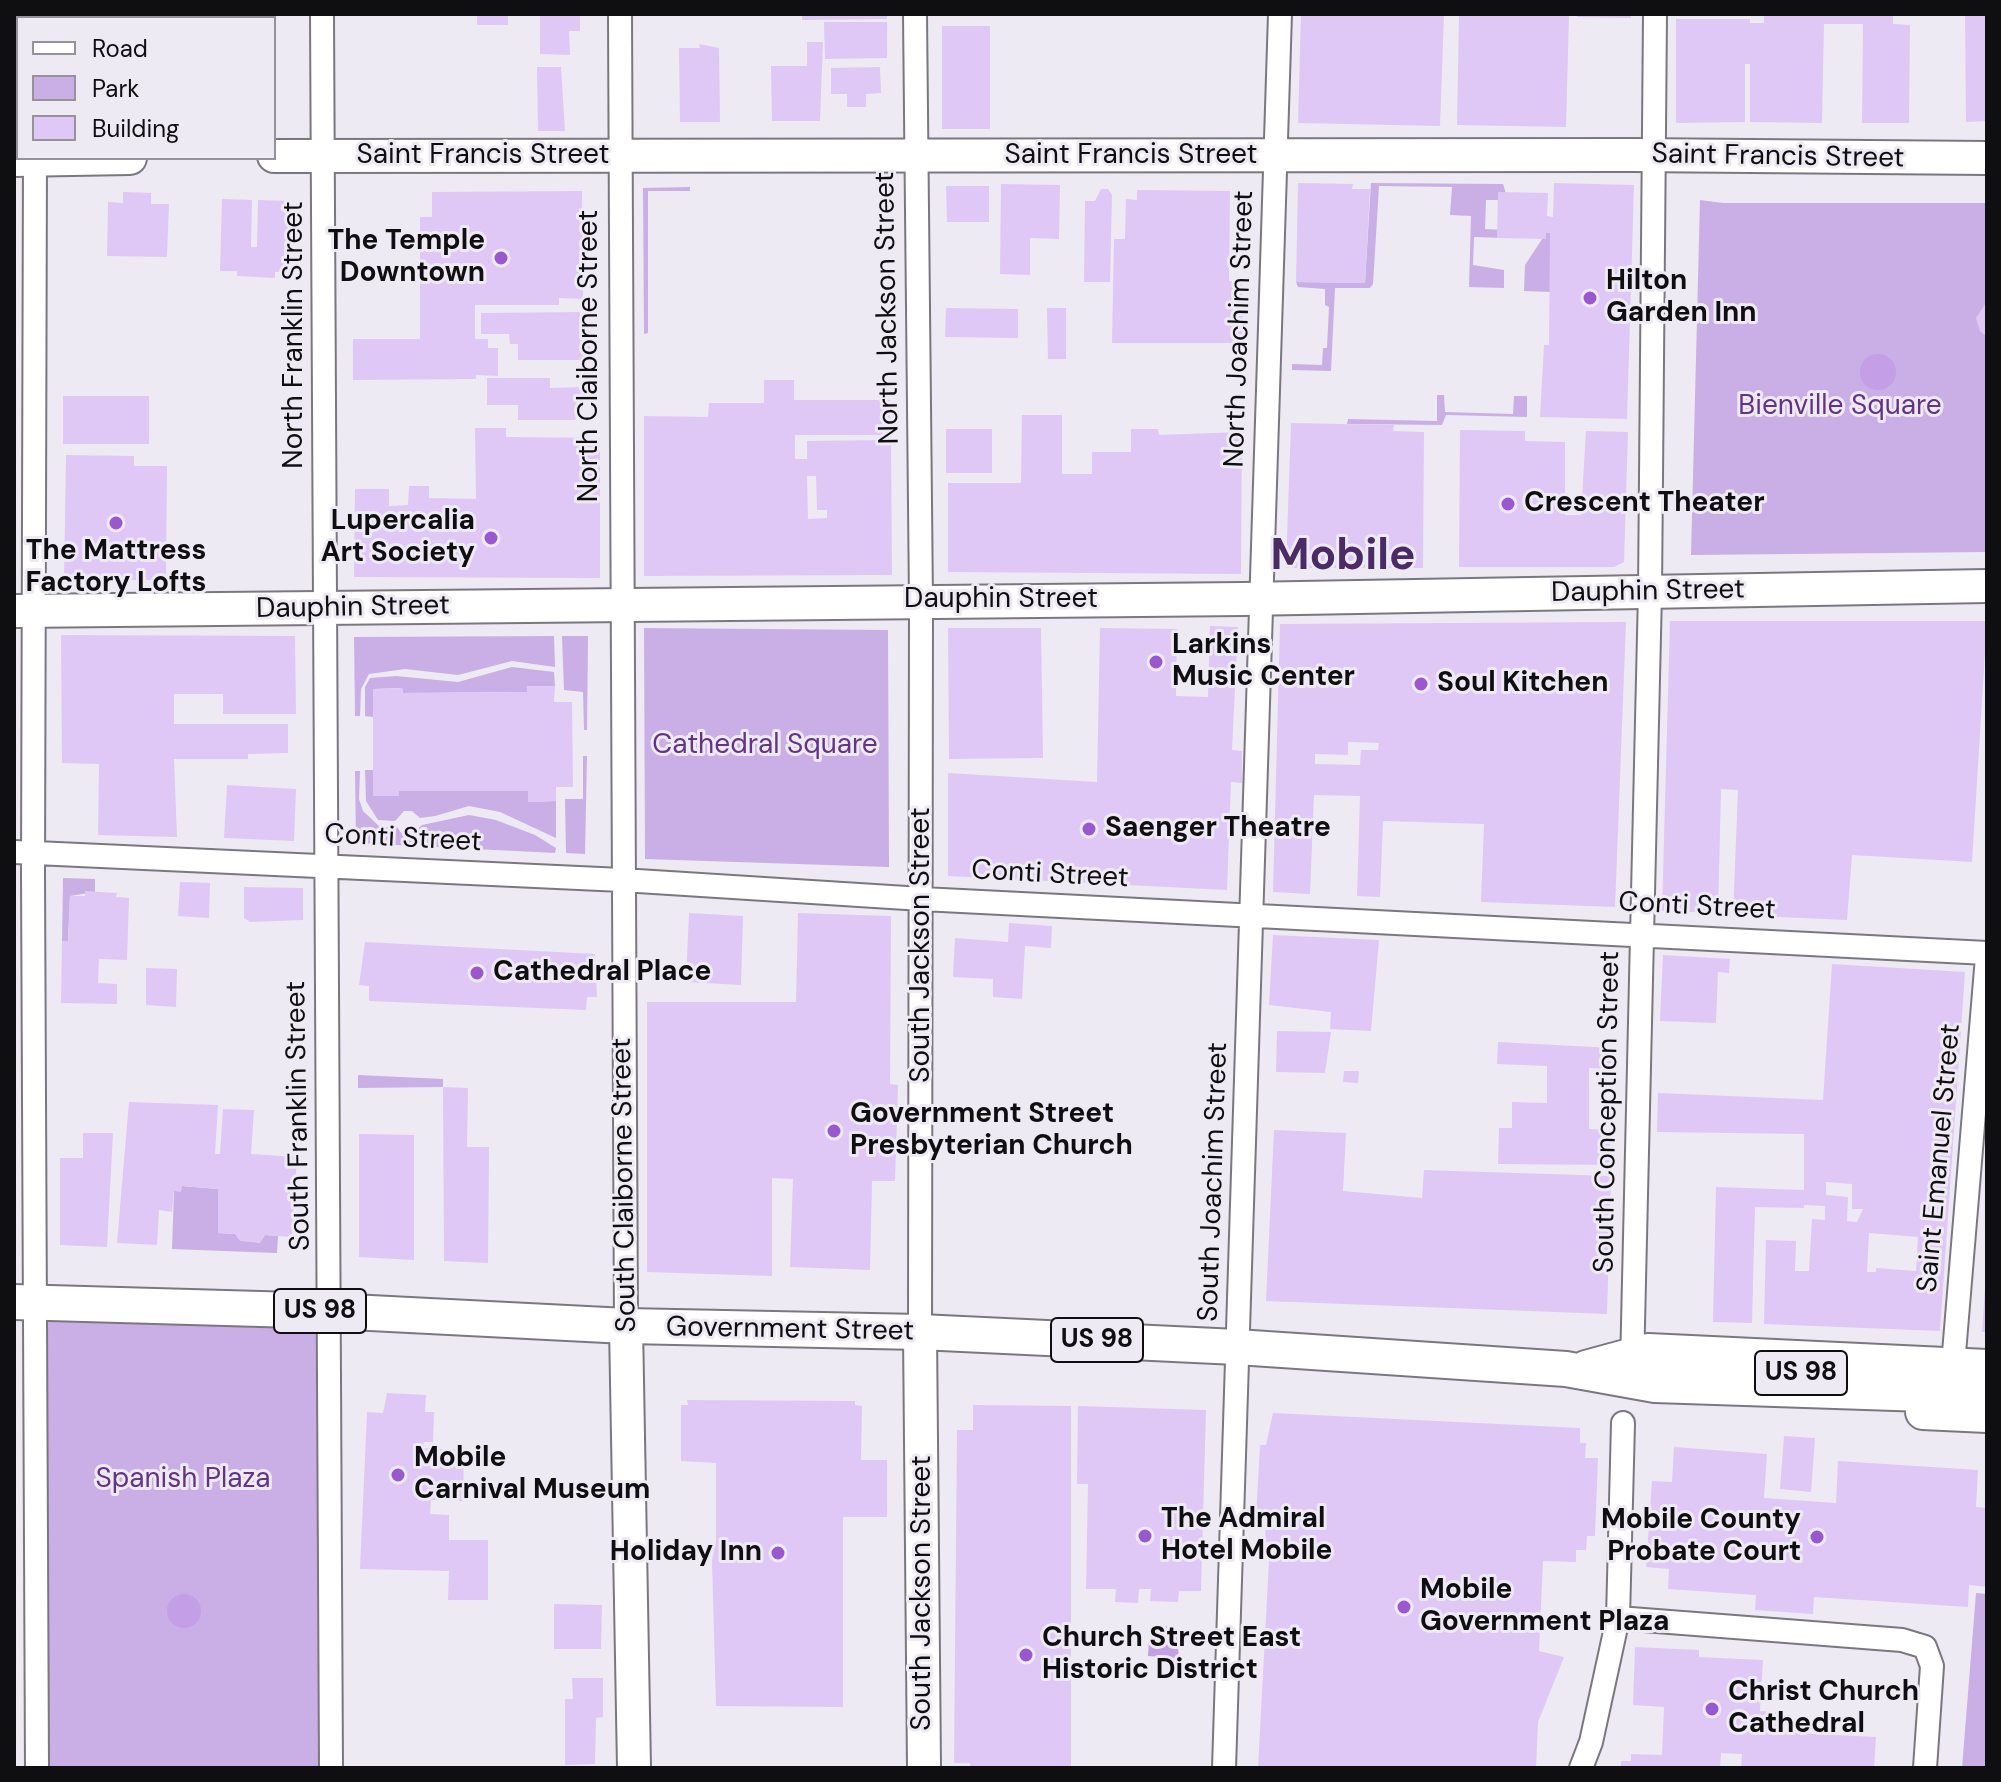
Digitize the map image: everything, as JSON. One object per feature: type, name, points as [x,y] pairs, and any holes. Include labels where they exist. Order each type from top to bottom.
[{"type":"main road","name":"Government Street","points":[[24,1303],[331,1311],[626,1326],[920,1332],[1237,1347],[1579,1370],[1630,1383],[1655,1398],[1977,1386]]},
{"type":"main road","name":"Government Street","points":[[1630,1383],[1659,1351],[1977,1386]]},
{"type":"street","name":"North Franklin Street","points":[[322,14],[326,608]]},
{"type":"street","name":"North Claiborne Street","points":[[620,14],[620,603]]},
{"type":"street","name":"North Jackson Street","points":[[915,14],[921,601]]},
{"type":"street","name":"North Joachim Street","points":[[1261,598],[1280,14]]},
{"type":"street","name":"South Conception Street","points":[[1581,1768],[1591,1742],[1618,1618],[1630,1383],[1640,1099],[1640,933],[1650,592],[1655,14]]},
{"type":"street","name":"Saint Francis Street","points":[[276,156],[1654,155],[1987,158]]},
{"type":"street","points":[[28,160],[24,611],[24,1303],[37,1768]]},
{"type":"street","name":"Dauphin Street","points":[[24,611],[1261,598],[1987,586]]},
{"type":"street","name":"South Joachim Street","points":[[1224,1768],[1254,914],[1261,598]]},
{"type":"street","name":"South Jackson Street","points":[[921,601],[920,1332],[924,1768]]},
{"type":"street","name":"South Claiborne Street","points":[[620,603],[626,1326],[634,1768]]},
{"type":"street","name":"South Franklin Street","points":[[326,608],[331,1768]]},
{"type":"street","name":"Conti Street","points":[[24,853],[622,880],[922,899],[1640,933],[1987,955]]},
{"type":"street","name":"Saint Emanuel Street","points":[[1977,1386],[1987,955]]},
{"type":"street","points":[[1618,1618],[1902,1640],[1925,1647],[1932,1666],[1925,1768]]},
{"type":"green space","points":[[1371,183],[1503,184],[1508,200],[1486,200],[1485,229],[1505,230],[1505,238],[1474,237],[1473,265],[1504,270],[1504,288],[1469,287],[1471,216],[1450,215],[1452,187],[1379,186],[1373,284],[1370,288],[1335,288],[1331,371],[1292,370],[1292,364],[1322,365],[1323,348],[1327,348],[1329,307],[1325,305],[1325,289],[1298,287],[1296,282],[1365,283]]},
{"type":"green space","points":[[690,187],[690,191],[648,191],[648,333],[644,334],[643,188]]},
{"type":"green space","name":"Bienville Square","points":[[1700,200],[1723,203],[1987,203],[1987,552],[1691,555]]},
{"type":"green space","points":[[1546,233],[1550,233],[1550,292],[1524,291],[1525,265]]},
{"type":"green space","points":[[1437,395],[1444,395],[1445,412],[1513,414],[1514,396],[1527,396],[1527,417],[1446,415],[1442,425],[1347,424],[1348,419],[1437,421]]},
{"type":"green space","name":"Cathedral Square","points":[[644,628],[888,630],[889,867],[645,859]]},
{"type":"green space","points":[[554,636],[555,667],[512,661],[458,675],[405,669],[369,674],[361,689],[360,716],[355,716],[354,637]]},
{"type":"green space","points":[[562,636],[588,636],[587,730],[584,730],[583,692],[564,690]]},
{"type":"green space","points":[[512,667],[554,672],[555,686],[527,692],[403,693],[402,688],[373,689],[373,717],[365,716],[365,687],[370,678],[396,676],[458,682]]},
{"type":"green space","points":[[583,756],[587,756],[585,854],[566,853],[565,799],[583,799]]},
{"type":"green space","points":[[365,770],[373,770],[374,796],[398,796],[399,791],[528,791],[528,802],[556,801],[556,838],[500,812],[469,806],[420,818],[412,811],[404,811],[395,821],[378,820],[366,801]]},
{"type":"green space","points":[[355,771],[360,771],[359,799],[363,811],[380,827],[397,827],[402,834],[410,835],[422,825],[469,815],[496,820],[535,835],[556,848],[555,853],[356,843]]},
{"type":"green space","points":[[63,878],[95,879],[95,892],[70,896],[68,941],[62,941]]},
{"type":"green space","points":[[358,1075],[443,1079],[443,1087],[358,1088]]},
{"type":"green space","points":[[182,1186],[218,1189],[218,1233],[235,1234],[259,1243],[265,1235],[278,1236],[277,1253],[172,1249],[174,1191]]},
{"type":"green space","name":"Spanish Plaza","points":[[34,1303],[331,1311],[331,1768],[37,1768]]},
{"type":"green space","points":[[1976,1593],[1987,1594],[1987,1768],[1962,1768]]},
{"type":"shaded area","points":[[1878,354],[1890,360],[1896,372],[1890,384],[1878,390],[1866,384],[1860,372],[1866,360]]},
{"type":"shaded area","points":[[184,1594],[196,1599],[201,1611],[196,1623],[184,1628],[172,1623],[167,1611],[172,1599]]},
{"type":"shaded area","points":[[1159,1626],[1176,1627],[1179,1658],[1148,1656],[1149,1639],[1158,1639]]},
{"type":"building","points":[[61,14],[122,14],[122,16]]},
{"type":"building","points":[[477,14],[508,14],[508,25],[477,25]]},
{"type":"building","points":[[540,14],[580,14],[580,31],[569,31],[570,55],[540,54]]},
{"type":"building","points":[[802,14],[887,14],[887,19],[802,20]]},
{"type":"building","points":[[1301,14],[1444,14],[1440,126],[1298,123]]},
{"type":"building","points":[[1459,14],[1569,14],[1566,127],[1457,125]]},
{"type":"building","points":[[1577,14],[1631,14],[1631,18],[1577,17]]},
{"type":"building","points":[[1764,14],[1893,14],[1893,24],[1910,25],[1909,123],[1862,123],[1863,24],[1824,24],[1822,123],[1750,122],[1750,64],[1745,64],[1745,122],[1676,123],[1676,19],[1750,19],[1750,23],[1764,23]]},
{"type":"building","points":[[1965,14],[1987,14],[1987,121],[1966,122]]},
{"type":"building","points":[[824,22],[887,22],[887,58],[825,59]]},
{"type":"building","points":[[942,26],[990,26],[990,129],[942,129]]},
{"type":"building","points":[[807,42],[823,42],[820,121],[772,121],[771,66],[807,66]]},
{"type":"building","points":[[699,44],[719,48],[720,122],[680,122],[679,48],[700,48]]},
{"type":"building","points":[[537,67],[561,67],[565,131],[538,131]]},
{"type":"building","points":[[880,67],[881,93],[866,94],[866,107],[847,107],[847,94],[831,94],[831,68]]},
{"type":"building","points":[[1298,183],[1353,184],[1352,189],[1370,189],[1365,283],[1296,282]]},
{"type":"building","name":"Hilton Garden Inn","points":[[1554,183],[1634,185],[1627,419],[1540,417],[1544,345],[1549,345],[1550,233],[1546,233],[1546,239],[1497,238],[1498,192],[1548,193],[1547,216],[1553,217]]},
{"type":"building","points":[[1001,184],[1060,185],[1059,239],[1030,238],[1030,275],[1000,274]]},
{"type":"building","points":[[946,186],[989,186],[989,222],[947,222]]},
{"type":"building","points":[[1101,189],[1108,189],[1112,195],[1110,282],[1084,282],[1085,201],[1095,201]]},
{"type":"building","points":[[1137,190],[1230,191],[1229,281],[1242,282],[1243,343],[1112,343],[1114,239],[1125,239],[1126,199],[1137,200]]},
{"type":"building","name":"The Temple Downtown","points":[[582,191],[583,299],[559,298],[559,305],[475,305],[475,339],[488,339],[488,348],[498,348],[498,376],[353,380],[353,339],[420,339],[420,217],[432,217],[432,192]]},
{"type":"building","points":[[123,192],[151,193],[151,204],[169,204],[167,257],[107,256],[108,202],[123,203]]},
{"type":"building","points":[[222,199],[252,200],[251,247],[257,247],[258,200],[290,201],[288,272],[275,272],[275,278],[237,276],[237,271],[220,271]]},
{"type":"building","points":[[1987,301],[1987,337],[1980,331],[1976,318]]},
{"type":"building","points":[[946,308],[1018,309],[1018,338],[945,337]]},
{"type":"building","points":[[1047,308],[1066,308],[1066,359],[1048,359]]},
{"type":"building","points":[[580,312],[580,331],[590,331],[590,360],[518,360],[518,344],[510,344],[509,334],[481,334],[481,313]]},
{"type":"building","points":[[487,378],[550,378],[550,388],[585,387],[585,407],[580,407],[575,420],[518,420],[518,405],[487,405]]},
{"type":"building","points":[[764,380],[794,380],[794,400],[890,400],[890,435],[795,435],[795,459],[807,459],[807,441],[891,440],[892,575],[644,576],[644,416],[708,417],[709,403],[764,403]],"holes":[[[807,476],[816,476],[817,510],[827,510],[827,518],[808,519]]]},
{"type":"building","points":[[63,396],[149,396],[149,444],[63,444]]},
{"type":"building","points":[[1022,415],[1062,415],[1062,474],[1092,474],[1092,452],[1131,452],[1131,429],[1158,429],[1159,435],[1242,432],[1241,574],[948,572],[948,483],[1021,483]]},
{"type":"building","points":[[1291,423],[1394,425],[1393,431],[1424,432],[1423,568],[1286,568]]},
{"type":"building","points":[[475,428],[506,428],[506,437],[600,438],[600,578],[354,577],[355,489],[389,489],[389,506],[408,505],[409,486],[429,486],[429,498],[476,499]]},
{"type":"building","points":[[946,429],[992,429],[992,473],[946,473]]},
{"type":"building","points":[[1460,430],[1525,431],[1525,441],[1565,442],[1565,515],[1581,515],[1586,431],[1628,432],[1624,562],[1614,567],[1459,567]]},
{"type":"building","name":"The Mattress Factory Lofts","points":[[66,455],[134,456],[134,466],[167,466],[166,580],[64,580]]},
{"type":"building","points":[[1670,621],[1987,621],[1972,862],[1852,855],[1847,920],[1733,915],[1738,790],[1721,789],[1718,913],[1662,911]]},
{"type":"building","points":[[1626,622],[1615,907],[1481,902],[1484,824],[1383,821],[1380,897],[1357,896],[1360,796],[1314,795],[1310,894],[1273,892],[1280,624]],"holes":[[[1348,742],[1379,743],[1378,750],[1361,750],[1360,765],[1315,764],[1315,754],[1348,755]]]},
{"type":"building","name":"Saenger Theatre","points":[[1210,626],[1238,627],[1232,750],[1242,751],[1242,783],[1231,782],[1227,890],[948,876],[948,773],[1097,782],[1100,628],[1177,629],[1176,696],[1208,697]]},
{"type":"building","points":[[948,628],[1041,628],[1043,758],[949,759]]},
{"type":"building","points":[[61,635],[295,636],[296,714],[223,714],[223,694],[174,694],[174,724],[288,724],[288,753],[248,754],[248,759],[174,759],[177,837],[98,835],[99,764],[62,763]]},
{"type":"building","points":[[527,686],[555,686],[554,702],[572,702],[573,787],[556,787],[556,801],[528,802],[528,791],[399,791],[399,796],[373,796],[373,689],[402,688],[403,693],[527,692]]},
{"type":"building","points":[[227,785],[296,789],[294,841],[224,838]]},
{"type":"building","points":[[180,882],[210,883],[209,918],[178,916]]},
{"type":"building","points":[[244,887],[303,888],[303,920],[250,922],[244,918]]},
{"type":"building","points":[[85,891],[117,893],[116,897],[129,898],[127,960],[99,959],[98,983],[117,984],[117,1004],[61,1003],[62,941],[68,941],[70,896],[85,896]]},
{"type":"building","points":[[689,913],[743,916],[741,985],[686,982]]},
{"type":"building","points":[[798,913],[891,916],[890,1084],[898,1085],[895,1181],[872,1181],[870,1270],[790,1267],[793,1179],[772,1178],[772,1276],[647,1272],[647,1002],[796,1002]]},
{"type":"building","points":[[1009,923],[1052,926],[1051,948],[1025,946],[1022,999],[993,997],[993,979],[953,977],[955,938],[1008,942]]},
{"type":"building","points":[[1273,935],[1379,940],[1371,1031],[1330,1029],[1331,1012],[1269,1005]]},
{"type":"building","name":"Cathedral Place","points":[[365,942],[595,954],[597,997],[587,997],[586,1010],[369,1001],[369,986],[359,985]]},
{"type":"building","points":[[1663,955],[1730,959],[1729,973],[1718,972],[1716,1023],[1660,1021]]},
{"type":"building","points":[[1832,964],[1965,972],[1940,1331],[1764,1324],[1766,1240],[1796,1241],[1795,1271],[1809,1271],[1812,1219],[1825,1220],[1825,1206],[1804,1205],[1804,1208],[1755,1207],[1752,1323],[1713,1322],[1716,1187],[1804,1190],[1804,1134],[1657,1132],[1658,1093],[1823,1100]],"holes":[[[1826,1182],[1852,1184],[1852,1209],[1863,1209],[1857,1222],[1847,1221],[1848,1197],[1826,1195]],[[1869,1233],[1918,1237],[1916,1271],[1876,1268],[1876,1272],[1867,1272]]]},
{"type":"building","points":[[146,968],[177,969],[176,1007],[146,1005]]},
{"type":"building","points":[[1277,1031],[1331,1032],[1325,1073],[1276,1072]]},
{"type":"building","points":[[1498,1042],[1613,1048],[1612,1069],[1589,1068],[1589,1129],[1610,1130],[1610,1165],[1498,1164],[1499,1128],[1512,1128],[1512,1102],[1547,1103],[1547,1066],[1497,1064]]},
{"type":"building","points":[[1344,1071],[1359,1071],[1358,1083],[1343,1082]]},
{"type":"building","points":[[443,1087],[468,1088],[467,1147],[489,1147],[488,1263],[444,1261]]},
{"type":"building","points":[[129,1102],[218,1105],[215,1154],[220,1154],[223,1109],[254,1110],[251,1154],[297,1157],[292,1237],[265,1235],[260,1243],[240,1241],[235,1234],[218,1233],[218,1189],[182,1186],[181,1192],[174,1191],[172,1212],[159,1210],[157,1245],[117,1243]]},
{"type":"building","points":[[1274,1130],[1346,1133],[1343,1191],[1422,1198],[1424,1170],[1611,1176],[1607,1314],[1266,1301]]},
{"type":"building","points":[[83,1133],[113,1133],[107,1247],[60,1245],[60,1158],[83,1158]]},
{"type":"building","points":[[359,1134],[414,1135],[414,1260],[359,1257]]},
{"type":"building","points":[[1985,1287],[1987,1332],[1982,1332]]},
{"type":"building","points":[[387,1393],[426,1395],[425,1412],[434,1412],[433,1442],[424,1442],[423,1448],[464,1450],[463,1501],[431,1500],[430,1514],[449,1515],[449,1540],[488,1540],[488,1600],[448,1600],[449,1571],[360,1569],[367,1412],[383,1413]]},
{"type":"building","name":"Holiday Inn","points":[[687,1400],[855,1401],[855,1405],[862,1406],[861,1460],[887,1460],[887,1517],[843,1517],[843,1707],[716,1706],[712,1560],[716,1540],[716,1463],[681,1461],[681,1405],[688,1405]]},
{"type":"building","points":[[973,1405],[1071,1406],[1071,1768],[970,1768],[970,1763],[954,1763],[957,1430],[973,1430]]},
{"type":"building","name":"The Admiral Hotel Mobile","points":[[1078,1406],[1206,1410],[1201,1591],[1179,1591],[1178,1602],[1150,1601],[1151,1589],[1139,1589],[1138,1603],[1115,1602],[1116,1589],[1086,1589],[1088,1484],[1077,1484]]},
{"type":"building","name":"Mobile Government Plaza","points":[[1273,1413],[1580,1428],[1580,1443],[1586,1443],[1585,1458],[1598,1458],[1595,1536],[1587,1536],[1586,1550],[1576,1550],[1576,1562],[1543,1561],[1539,1651],[1564,1657],[1538,1722],[1536,1768],[1258,1768],[1270,1542],[1265,1542],[1266,1518],[1256,1518],[1260,1445],[1266,1445]]},
{"type":"building","points":[[1784,1436],[1815,1438],[1811,1492],[1780,1489]]},
{"type":"building","name":"Mobile County Probate Court","points":[[1674,1447],[1767,1454],[1764,1498],[1836,1503],[1838,1461],[1978,1470],[1976,1507],[1987,1508],[1987,1587],[1969,1585],[1968,1607],[1814,1597],[1813,1614],[1755,1610],[1756,1595],[1668,1589],[1669,1569],[1646,1567],[1652,1481],[1672,1482]]},
{"type":"building","points":[[554,1604],[602,1605],[601,1649],[554,1649]]},
{"type":"building","name":"Christ Church Cathedral","points":[[1635,1647],[1699,1650],[1699,1657],[1763,1660],[1760,1711],[1778,1712],[1777,1732],[1876,1737],[1874,1768],[1741,1768],[1742,1754],[1721,1753],[1720,1768],[1621,1768],[1621,1761],[1631,1761],[1631,1754],[1662,1755],[1664,1707],[1633,1705]]},
{"type":"building","points":[[572,1678],[603,1678],[603,1717],[596,1718],[595,1764],[565,1765],[565,1699],[573,1699]]},
{"type":"place","name":"The Temple Downtown","points":[[501,258]]},
{"type":"place","name":"Hilton Garden Inn","points":[[1590,298]]},
{"type":"place","name":"Crescent Theater","points":[[1508,504]]},
{"type":"place","name":"The Mattress Factory Lofts","points":[[116,523]]},
{"type":"place","name":"Lupercalia Art Society","points":[[491,538]]},
{"type":"place","name":"Larkins Music Center","points":[[1156,662]]},
{"type":"place","name":"Soul Kitchen","points":[[1421,684]]},
{"type":"place","name":"Saenger Theatre","points":[[1089,829]]},
{"type":"place","name":"Cathedral Place","points":[[477,973]]},
{"type":"place","name":"Government Street Presbyterian Church","points":[[834,1131]]},
{"type":"place","name":"Mobile Carnival Museum","points":[[398,1475]]},
{"type":"place","name":"The Admiral Hotel Mobile","points":[[1145,1536]]},
{"type":"place","name":"Mobile County Probate Court","points":[[1817,1537]]},
{"type":"place","name":"Holiday Inn","points":[[778,1553]]},
{"type":"place","name":"Mobile Government Plaza","points":[[1404,1607]]},
{"type":"place","name":"Church Street East Historic District","points":[[1026,1655]]},
{"type":"place","name":"Christ Church Cathedral","points":[[1712,1709]]},
{"type":"district","name":"Mobile","points":[[1343,557]]}]
